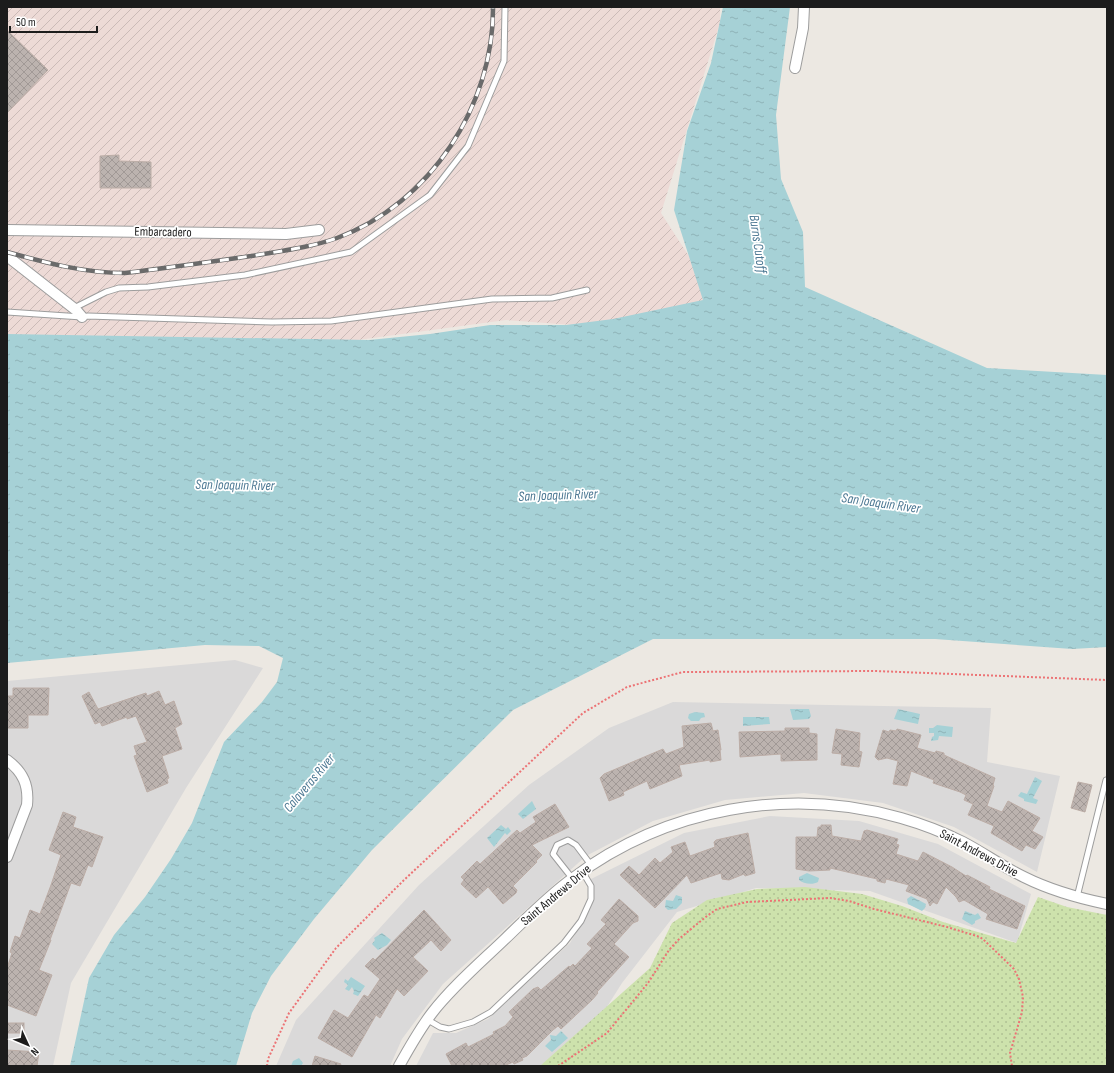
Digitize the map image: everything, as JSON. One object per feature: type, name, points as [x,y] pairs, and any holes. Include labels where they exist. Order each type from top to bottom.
[{"type":"street","points":[[795,68],[803,28],[804,7]]},
{"type":"street","name":"Embarcadero","points":[[7,230],[286,234],[318,230]]},
{"type":"street","points":[[7,256],[74,308],[82,317]]},
{"type":"street","points":[[7,760],[18,768],[28,786],[27,805],[7,857]]},
{"type":"street","name":"Saint Andrews Drive","points":[[399,1066],[414,1038],[465,977],[548,898],[572,878],[623,846],[683,821],[714,812],[746,806],[812,804],[870,810],[932,829],[962,842],[1024,877],[1051,889],[1107,904]]},
{"type":"lane","points":[[74,308],[106,292],[119,288],[148,287],[245,275],[350,252],[430,195],[468,146],[504,61],[505,7]]},
{"type":"lane","points":[[7,312],[82,317],[272,322],[331,321],[492,299],[552,298],[586,290]]},
{"type":"lane","points":[[1077,897],[1106,780]]},
{"type":"lane","points":[[572,878],[554,854],[557,845],[568,840],[576,845],[591,865]]},
{"type":"lane","points":[[428,1020],[440,1027],[449,1029],[473,1022],[491,1012],[564,943],[581,921],[590,899],[591,886],[582,871]]},
{"type":"path","points":[[267,1066],[268,1059],[289,1013],[336,948],[404,880],[583,713],[627,687],[683,672],[875,671],[1107,680]]},
{"type":"path","points":[[558,1066],[607,1033],[648,983],[669,950],[680,938],[717,909],[747,902],[764,900],[830,898],[849,901],[874,909],[947,927],[980,937],[986,941],[1014,969],[1019,979],[1023,997],[1022,1012],[1010,1053],[1012,1066]]},
{"type":"shaded area","points":[[7,7],[720,7],[720,23],[661,213],[700,273],[706,301],[614,328],[506,320],[306,347],[7,338]]},
{"type":"shaded area","points":[[235,660],[263,668],[186,788],[71,983],[53,1066],[7,1066],[7,681]]},
{"type":"shaded area","points":[[673,702],[991,708],[987,762],[1060,776],[1037,872],[954,827],[883,803],[804,793],[725,800],[653,821],[586,856],[443,984],[402,1039],[390,1066],[276,1066],[296,1020],[419,885],[529,785],[609,728]]},
{"type":"shaded area","points":[[770,816],[859,821],[938,844],[1031,894],[1017,943],[870,891],[756,888],[677,912],[622,983],[598,1021],[546,1066],[416,1066],[433,1033],[456,1033],[488,1019],[570,943],[591,907],[591,879],[684,833]]},
{"type":"green space","points":[[805,887],[862,894],[902,906],[943,922],[1016,943],[1038,897],[1067,907],[1107,915],[1107,1066],[540,1066],[650,968],[672,923],[707,900],[757,889]]},
{"type":"water","points":[[723,7],[790,7],[776,115],[781,179],[803,232],[805,287],[987,368],[1107,375],[1107,647],[1072,649],[935,639],[653,639],[513,710],[372,850],[314,919],[271,976],[252,1013],[236,1066],[70,1066],[89,978],[114,935],[145,897],[171,859],[192,823],[224,742],[262,702],[277,682],[283,658],[259,646],[205,645],[7,663],[7,334],[369,340],[430,334],[490,325],[566,325],[613,319],[703,300],[674,210],[687,131],[711,63]]},
{"type":"water","points":[[790,709],[809,709],[811,716],[809,719],[793,720]]},
{"type":"water","points":[[898,709],[920,714],[918,724],[894,719]]},
{"type":"water","points":[[695,712],[704,713],[705,717],[701,718],[699,721],[691,721],[688,718],[689,714]]},
{"type":"water","points":[[743,717],[769,717],[770,724],[743,726]]},
{"type":"water","points":[[937,725],[953,727],[952,737],[939,736],[938,740],[931,741],[934,733],[929,733],[929,728],[933,728]]},
{"type":"water","points":[[1035,777],[1042,781],[1033,798],[1038,800],[1036,804],[1024,801],[1024,799],[1018,796],[1021,792],[1027,794]]},
{"type":"water","points":[[532,801],[536,809],[523,819],[518,814]]},
{"type":"water","points":[[501,825],[506,829],[508,827],[511,831],[507,835],[505,833],[494,847],[487,838]]},
{"type":"water","points":[[807,873],[819,878],[818,882],[808,884],[799,880],[799,877]]},
{"type":"water","points":[[676,895],[682,897],[682,903],[676,909],[668,910],[665,907],[666,900],[673,901]]},
{"type":"water","points":[[911,896],[926,904],[922,911],[908,904],[907,899]]},
{"type":"water","points":[[965,911],[975,915],[978,913],[981,918],[975,921],[972,925],[962,919]]},
{"type":"water","points":[[382,933],[391,940],[387,945],[378,950],[372,944],[375,940],[374,938]]},
{"type":"water","points":[[351,977],[365,986],[358,996],[353,994],[354,991],[352,987],[349,991],[345,989],[348,985],[344,982],[345,979],[348,981]]},
{"type":"water","points":[[561,1031],[568,1038],[552,1052],[545,1046],[551,1040],[550,1035],[556,1036]]},
{"type":"water","points":[[299,1058],[303,1063],[301,1066],[291,1066],[293,1061]]},
{"type":"building","points":[[7,30],[48,70],[7,113]]},
{"type":"building","points":[[119,155],[119,161],[151,162],[151,188],[100,188],[100,156]]},
{"type":"building","points":[[13,688],[49,688],[48,715],[28,715],[28,728],[7,728],[7,696],[13,696]]},
{"type":"building","points":[[159,691],[165,705],[174,701],[182,724],[175,728],[182,749],[162,756],[169,778],[167,779],[168,783],[147,792],[134,756],[137,755],[134,746],[147,742],[136,716],[127,719],[127,717],[102,726],[100,722],[95,724],[82,696],[89,692],[98,709],[146,693],[147,696]]},
{"type":"building","points":[[711,723],[713,731],[718,730],[721,760],[710,762],[710,760],[679,765],[682,776],[650,789],[647,781],[623,792],[624,795],[609,801],[600,778],[604,774],[663,749],[666,754],[684,747],[682,726]]},
{"type":"building","points":[[785,728],[809,728],[809,733],[817,734],[817,760],[781,761],[781,754],[740,757],[739,732],[785,731]]},
{"type":"building","points":[[836,729],[860,733],[859,751],[862,752],[859,767],[841,765],[842,754],[832,753]]},
{"type":"building","points":[[897,729],[921,735],[917,748],[935,753],[936,751],[944,753],[944,755],[995,778],[994,786],[987,806],[1002,812],[1008,801],[1040,818],[1032,831],[1043,837],[1035,849],[1026,845],[1022,851],[991,833],[994,826],[968,815],[973,804],[964,800],[966,795],[933,783],[934,780],[911,771],[907,786],[893,784],[898,761],[887,758],[878,760],[875,757],[883,730],[889,732],[890,730],[896,731]]},
{"type":"building","points":[[1078,782],[1092,785],[1085,812],[1071,808]]},
{"type":"building","points":[[555,804],[569,827],[532,845],[542,855],[513,886],[517,890],[516,893],[503,904],[488,887],[476,898],[461,884],[464,880],[461,877],[477,861],[480,864],[517,830],[520,833],[536,822],[533,817]]},
{"type":"building","points":[[63,812],[76,817],[73,827],[103,837],[92,867],[88,865],[80,886],[71,883],[39,970],[52,975],[36,1016],[7,1005],[7,968],[12,953],[10,952],[15,936],[20,938],[30,910],[40,914],[51,885],[61,855],[49,850]]},
{"type":"building","points":[[821,825],[831,825],[832,836],[861,841],[864,831],[867,830],[898,839],[896,844],[899,845],[896,854],[918,861],[923,852],[966,876],[967,875],[990,887],[989,889],[1025,906],[1017,929],[986,919],[988,914],[964,900],[959,902],[946,887],[937,904],[933,902],[930,906],[927,899],[906,891],[909,885],[886,879],[885,883],[877,881],[877,879],[830,868],[830,870],[809,871],[796,869],[796,837],[817,837],[818,827],[821,827]]},
{"type":"building","points":[[748,833],[755,873],[745,876],[744,874],[729,880],[722,879],[721,873],[691,883],[687,875],[655,908],[620,875],[629,866],[639,875],[655,858],[660,863],[673,852],[671,847],[685,842],[690,856],[715,847],[714,842],[716,840]]},
{"type":"building","points":[[619,899],[638,916],[638,921],[633,923],[614,944],[629,957],[597,992],[598,993],[592,1000],[561,1029],[558,1026],[553,1030],[527,1056],[522,1058],[523,1060],[504,1066],[452,1066],[446,1054],[466,1043],[468,1047],[494,1034],[493,1032],[505,1026],[513,1017],[509,1012],[533,989],[538,987],[541,990],[569,966],[570,967],[573,964],[575,966],[592,948],[587,944],[606,924],[601,920]]},
{"type":"building","points":[[424,910],[451,940],[441,951],[431,940],[413,957],[428,971],[404,996],[397,989],[380,1018],[376,1015],[352,1057],[318,1038],[334,1010],[348,1018],[364,995],[368,997],[380,979],[365,966],[373,958],[375,960]]},
{"type":"building","points":[[7,1023],[24,1023],[24,1033],[7,1033]]},
{"type":"building","points":[[7,1050],[39,1052],[37,1066],[7,1066]]},
{"type":"building","points":[[315,1056],[341,1064],[340,1066],[312,1066]]},
{"type":"railway","points":[[7,252],[80,269],[110,273],[125,273],[305,247],[337,238],[370,222],[401,201],[427,176],[450,146],[469,114],[482,80],[490,44],[493,7]]},
{"type":"water label","name":"Burns Cutoff","points":[[758,244]]},
{"type":"water label","name":"San Joaquin River","points":[[235,485]]},
{"type":"water label","name":"San Joaquin River","points":[[558,495]]},
{"type":"water label","name":"San Joaquin River","points":[[881,503]]},
{"type":"water label","name":"Calaveras River","points":[[309,783]]}]
